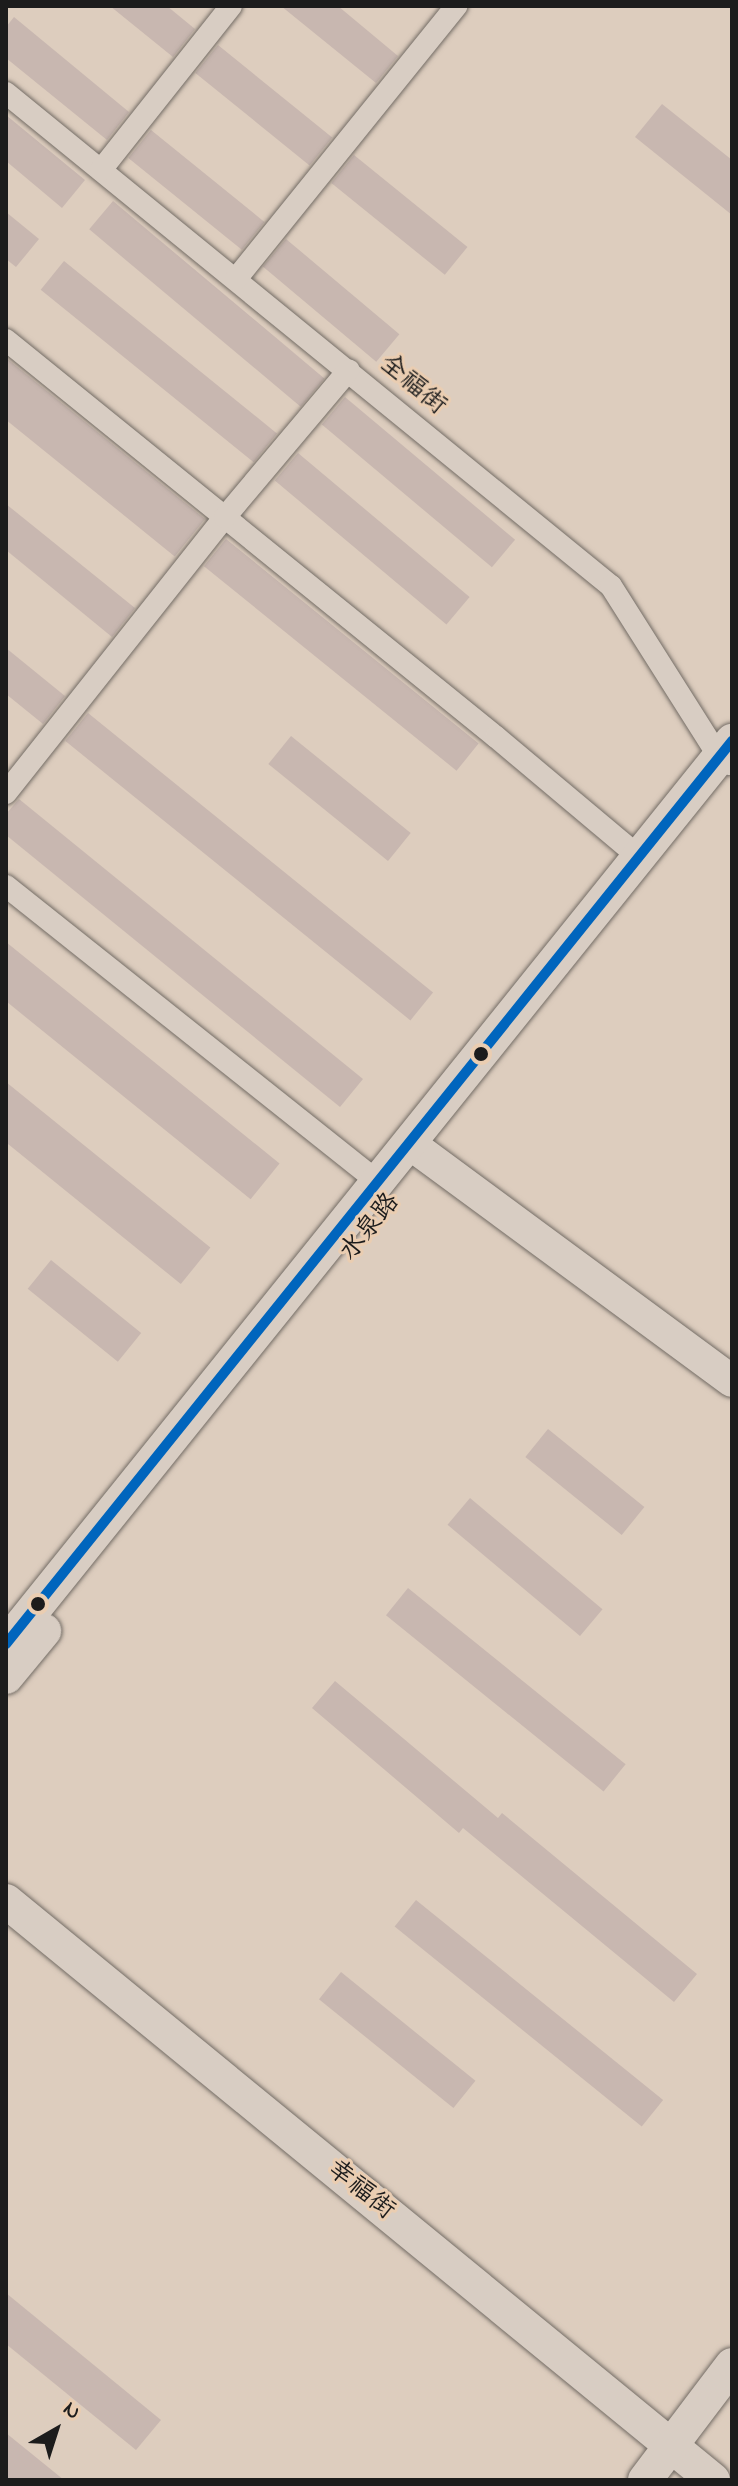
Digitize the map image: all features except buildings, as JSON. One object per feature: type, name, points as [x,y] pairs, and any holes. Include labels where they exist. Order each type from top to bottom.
[{"type":"main road","name":"水泉路","points":[[6,1644],[378,1182],[419,1150],[639,857],[729,760]]},
{"type":"main road","name":"水泉路","points":[[6,1677],[729,760]]},
{"type":"main road","name":"幸福街","points":[[6,1901],[666,2467]]},
{"type":"main road","name":"幸福街","points":[[6,1927],[666,2467],[713,2480]]},
{"type":"main road","points":[[666,2467],[732,2365]]},
{"type":"street","points":[[101,170],[231,6]]},
{"type":"street","points":[[236,279],[456,6]]},
{"type":"street","name":"全福街","points":[[6,93],[611,586],[729,760]]},
{"type":"street","points":[[6,340],[639,857]]},
{"type":"street","points":[[6,793],[225,517],[349,370]]},
{"type":"street","points":[[6,886],[378,1182]]},
{"type":"street","points":[[419,1150],[732,1381]]},
{"type":"transit line","points":[[6,1644],[732,741]]}]
